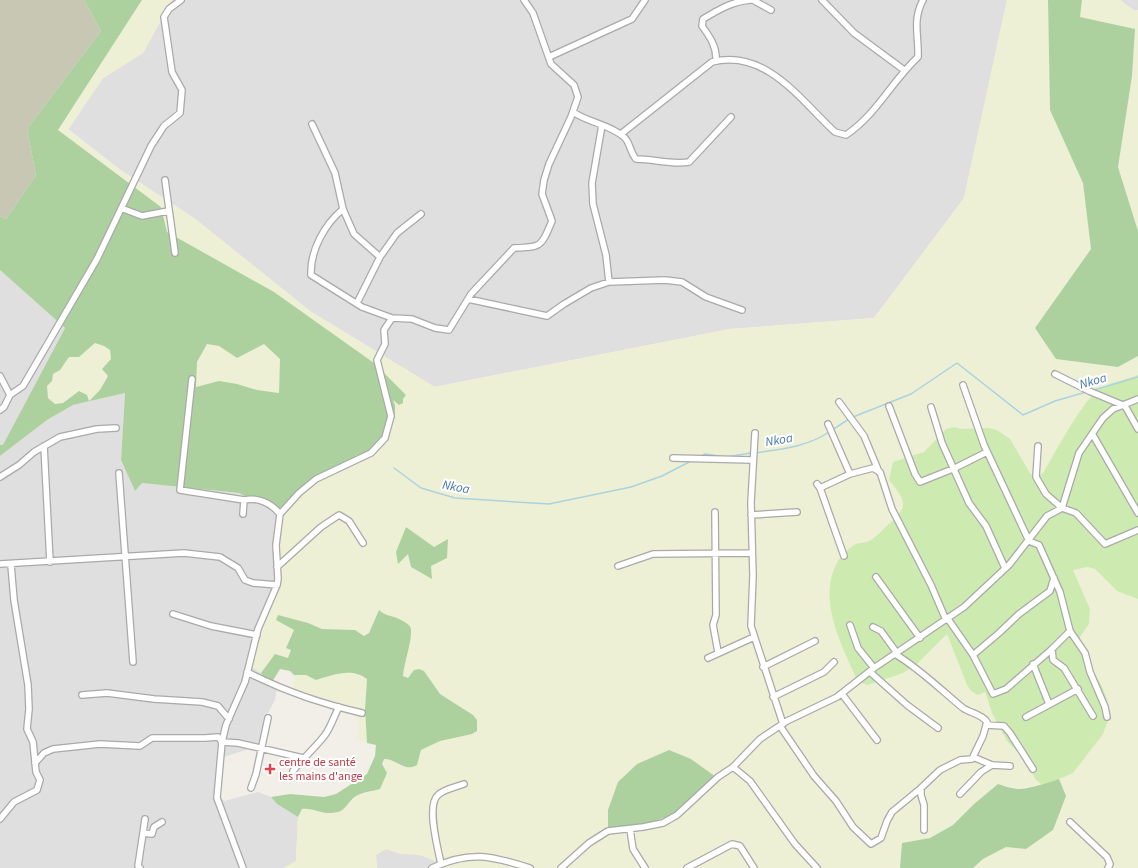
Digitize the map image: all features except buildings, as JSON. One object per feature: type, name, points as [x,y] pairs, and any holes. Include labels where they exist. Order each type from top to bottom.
[{"type":"street","points":[[0,410],[4,407],[10,395],[22,386],[97,260],[151,146],[164,126],[180,113],[182,90],[172,72],[164,17],[169,9],[181,0]]},
{"type":"street","points":[[343,209],[324,229],[316,246],[311,275],[357,303],[392,318],[412,319],[435,328],[450,330],[468,299],[514,248],[535,247],[543,242],[552,222],[542,194],[544,180],[549,164],[573,112],[578,97],[574,85],[551,64],[533,14],[524,0]]},
{"type":"street","points":[[549,57],[632,18],[645,0]]},
{"type":"street","points":[[716,60],[716,52],[709,35],[702,26],[703,19],[726,6],[742,1],[752,0],[771,10]]},
{"type":"street","points":[[822,0],[854,33],[904,70]]},
{"type":"street","points":[[621,134],[716,60],[751,63],[782,79],[835,132],[846,135],[858,127],[882,102],[904,70],[918,57],[919,45],[916,25],[918,10],[923,0]]},
{"type":"street","points":[[573,112],[585,120],[612,128],[621,134],[626,139],[631,153],[636,158],[653,159],[680,164],[689,162],[731,117]]},
{"type":"street","points":[[312,124],[334,173],[343,209],[354,234],[380,258]]},
{"type":"street","points":[[602,125],[592,183],[593,204],[606,256],[609,282]]},
{"type":"street","points":[[165,180],[168,211],[175,253]]},
{"type":"street","points":[[121,208],[142,216],[168,211]]},
{"type":"street","points":[[357,303],[380,258],[397,233],[421,214]]},
{"type":"street","points":[[468,299],[547,316],[591,288],[609,282],[665,280],[682,282],[706,297],[742,310]]},
{"type":"street","points":[[244,868],[217,798],[222,742],[247,672],[257,635],[277,585],[276,545],[280,514],[299,493],[316,479],[371,453],[385,438],[391,416],[377,360],[385,344],[384,330],[392,318]]},
{"type":"street","points":[[1055,374],[1089,391],[1125,406],[1138,429]]},
{"type":"street","points":[[0,376],[10,395]]},
{"type":"street","points":[[192,380],[180,490],[244,500],[262,500],[280,514]]},
{"type":"street","points":[[963,385],[988,452],[1029,541],[1039,545],[1054,578],[1060,592],[1070,631],[1085,653],[1090,672],[1105,707],[1107,717]]},
{"type":"street","points":[[561,868],[589,843],[608,832],[663,823],[677,814],[718,777],[733,767],[760,739],[781,725],[842,694],[872,670],[947,620],[1005,568],[1029,541],[1047,516],[1062,508],[1079,453],[1102,418],[1113,409],[1125,406],[1138,399]]},
{"type":"street","points":[[839,402],[864,436],[880,472],[892,509],[931,585],[947,620],[973,655],[993,694],[1006,689],[1033,664],[1052,650],[1070,631]]},
{"type":"street","points":[[889,406],[915,474],[920,482],[955,468],[988,452]]},
{"type":"street","points":[[931,407],[942,443],[955,468],[969,503],[986,526],[1005,568]]},
{"type":"street","points":[[828,424],[850,474]]},
{"type":"street","points":[[0,477],[44,446],[60,437],[116,428]]},
{"type":"street","points":[[755,432],[752,460],[751,515],[751,626],[754,637],[781,725],[814,776],[836,801],[853,827],[871,844],[881,838],[892,812],[921,788],[928,780],[940,770],[960,760],[972,759],[986,725],[985,719],[965,709],[896,654],[880,631],[873,627]]},
{"type":"street","points":[[1092,435],[1138,513]]},
{"type":"street","points":[[44,446],[50,562]]},
{"type":"street","points":[[1038,446],[1036,477],[1046,494],[1062,508],[1076,513],[1105,544],[1138,530]]},
{"type":"street","points":[[673,458],[752,460]]},
{"type":"street","points":[[844,556],[818,486],[850,474],[873,468],[880,472]]},
{"type":"street","points":[[119,473],[133,662]]},
{"type":"street","points":[[243,514],[244,500]]},
{"type":"street","points":[[715,512],[716,615],[713,625],[718,652]]},
{"type":"street","points":[[751,515],[796,512]]},
{"type":"street","points":[[277,567],[321,527],[339,515],[349,521],[363,544]]},
{"type":"street","points":[[0,564],[11,565],[184,553],[220,557],[238,568],[245,580],[253,583],[277,585]]},
{"type":"street","points":[[618,566],[653,554],[752,553]]},
{"type":"street","points":[[0,819],[14,802],[37,790],[40,780],[36,772],[33,742],[27,729],[29,709],[28,685],[14,600],[11,565]]},
{"type":"street","points":[[876,577],[920,638]]},
{"type":"street","points":[[973,655],[999,634],[1019,614],[1050,591],[1054,578]]},
{"type":"street","points":[[174,614],[211,626],[257,635]]},
{"type":"street","points":[[850,624],[858,648],[872,670],[907,705],[938,728]]},
{"type":"street","points":[[708,658],[718,652],[754,637]]},
{"type":"street","points":[[763,668],[815,641]]},
{"type":"street","points":[[1052,650],[1053,660],[1064,668],[1093,716]]},
{"type":"street","points":[[773,697],[824,672],[834,662]]},
{"type":"street","points":[[1033,664],[1049,704]]},
{"type":"street","points":[[247,672],[290,692],[362,714]]},
{"type":"street","points":[[1026,717],[1078,689]]},
{"type":"street","points":[[82,695],[107,693],[154,699],[202,702],[218,706],[229,719]]},
{"type":"street","points":[[842,694],[877,740]]},
{"type":"street","points":[[293,771],[326,734],[339,707]]},
{"type":"street","points":[[251,788],[256,774],[268,718]]},
{"type":"street","points":[[986,725],[1004,726],[1010,732],[1033,769]]},
{"type":"street","points":[[35,763],[44,753],[53,748],[100,744],[140,746],[152,738],[204,738],[210,736],[218,737],[222,742],[303,758]]},
{"type":"street","points":[[973,757],[992,765],[1010,766]]},
{"type":"street","points":[[960,794],[981,772],[992,765]]},
{"type":"street","points":[[733,767],[750,781],[795,844],[817,868]]},
{"type":"street","points":[[441,864],[433,816],[433,801],[438,794],[464,784]]},
{"type":"street","points":[[921,788],[920,795],[924,805],[924,830]]},
{"type":"street","points":[[140,868],[138,866],[138,860],[142,849],[145,819]]},
{"type":"street","points":[[143,833],[152,834],[154,827],[162,822]]},
{"type":"street","points":[[1070,822],[1107,857],[1110,864],[1108,868]]},
{"type":"street","points":[[630,829],[633,849],[645,868]]},
{"type":"street","points":[[687,868],[732,844],[740,846],[754,868]]},
{"type":"street","points":[[432,868],[460,857],[476,856],[502,859],[530,868]]},
{"type":"shaded area","points":[[0,0],[84,0],[101,31],[27,129],[36,175],[6,219],[0,216]]},
{"type":"shaded area","points":[[142,0],[172,0],[143,53],[103,78],[68,130],[122,171],[194,218],[310,311],[435,387],[730,329],[874,318],[964,198],[1007,0],[1048,0],[1050,110],[1083,183],[1091,249],[1035,328],[1118,367],[1138,356],[1138,375],[1112,383],[1097,391],[1086,403],[1043,473],[1035,477],[1030,473],[1010,439],[989,428],[961,429],[954,427],[946,429],[924,452],[893,462],[889,480],[900,493],[904,506],[901,513],[870,541],[856,544],[917,664],[947,634],[967,685],[984,692],[992,713],[1029,764],[1035,779],[1041,784],[1018,789],[998,784],[974,804],[953,825],[930,838],[902,843],[900,868],[441,868],[440,863],[420,855],[401,854],[386,849],[376,855],[377,868],[284,868],[296,861],[298,817],[302,809],[307,808],[321,813],[348,805],[356,796],[380,789],[384,759],[389,759],[402,767],[417,765],[421,750],[440,741],[472,734],[473,715],[440,694],[424,671],[419,669],[414,670],[408,678],[403,676],[404,663],[409,647],[399,618],[384,615],[379,610],[369,633],[364,636],[355,630],[322,629],[308,623],[276,620],[294,630],[286,647],[291,650],[288,658],[275,654],[261,673],[250,666],[257,630],[278,576],[276,545],[281,514],[298,491],[337,470],[357,455],[365,454],[375,446],[395,417],[395,405],[393,399],[274,292],[167,232],[161,206],[58,130]],"holes":[[[406,527],[434,547],[447,540],[431,566],[432,578],[411,567],[408,553],[398,563]],[[669,750],[677,813],[642,826],[618,782],[637,764]]]},
{"type":"shaded area","points":[[172,0],[1007,0],[964,198],[874,318],[730,329],[434,387],[310,311],[194,218],[122,171],[68,129],[103,78],[143,53]]},
{"type":"shaded area","points":[[1082,0],[1120,0],[1134,11],[1138,10],[1138,231],[1118,167],[1132,76],[1135,29],[1080,17]]},
{"type":"shaded area","points":[[1120,0],[1138,0],[1138,10],[1135,11]]},
{"type":"shaded area","points":[[0,270],[65,328],[3,446],[0,445]]},
{"type":"shaded area","points":[[95,343],[110,350],[111,359],[106,366],[108,376],[100,391],[88,401],[79,391],[63,403],[55,404],[48,398],[47,386],[52,381],[53,374],[60,370],[69,357],[79,357]]},
{"type":"shaded area","points":[[207,344],[219,346],[237,358],[264,344],[280,358],[279,393],[257,390],[237,384],[196,388],[197,362]]},
{"type":"shaded area","points":[[125,393],[121,460],[135,491],[142,483],[239,493],[281,514],[278,576],[250,666],[261,673],[267,681],[277,689],[275,700],[268,713],[262,740],[246,750],[220,758],[215,791],[224,801],[258,792],[271,797],[277,804],[298,817],[296,861],[284,868],[0,868],[0,456],[47,420],[73,405]]},
{"type":"shaded area","points":[[1088,567],[1095,569],[1117,591],[1138,599],[1138,868],[973,868],[983,859],[1006,847],[1026,849],[1066,797],[1059,779],[1073,773],[1086,660],[1080,637],[1089,624],[1090,609],[1073,570]]},
{"type":"shaded area","points":[[347,671],[367,679],[365,709],[367,743],[356,739],[359,727],[356,717],[350,713],[293,696],[294,675],[306,675],[316,680]]},
{"type":"shaded area","points":[[386,849],[401,854],[419,854],[440,863],[441,868],[377,868],[376,855]]},
{"type":"green space","points":[[84,0],[142,0],[58,130],[161,207],[167,232],[274,292],[374,363],[406,395],[403,399],[403,403],[399,405],[393,400],[395,405],[395,417],[389,429],[375,446],[365,454],[357,455],[337,470],[298,491],[281,514],[239,493],[142,483],[135,491],[121,460],[125,393],[73,405],[47,420],[0,456],[0,445],[3,445],[65,328],[0,270],[0,216],[6,219],[36,175],[27,129],[101,31]],"holes":[[[95,343],[110,350],[111,359],[102,369],[108,376],[100,390],[89,401],[87,395],[79,391],[63,403],[55,404],[48,398],[47,386],[52,381],[53,374],[60,370],[69,357],[79,357]],[[207,344],[219,346],[237,358],[264,344],[280,359],[279,393],[257,390],[237,384],[219,381],[196,387],[197,362]]]},
{"type":"green space","points":[[1048,0],[1082,0],[1080,17],[1135,29],[1132,76],[1118,167],[1138,231],[1138,356],[1118,367],[1056,359],[1035,328],[1091,249],[1083,183],[1050,110]]},
{"type":"green space","points":[[1138,375],[1138,599],[1117,591],[1095,569],[1088,567],[1073,570],[1090,609],[1089,624],[1080,637],[1086,660],[1101,684],[1107,699],[1109,718],[1103,734],[1073,773],[1048,784],[1041,784],[1035,779],[1029,764],[1007,741],[992,713],[985,692],[978,695],[971,691],[967,685],[947,634],[917,664],[903,673],[868,685],[858,682],[839,638],[830,606],[832,576],[838,561],[846,551],[856,544],[871,540],[896,518],[900,512],[903,503],[902,498],[889,480],[893,462],[924,452],[946,429],[954,427],[961,429],[989,428],[997,430],[1010,439],[1030,473],[1035,477],[1043,473],[1061,441],[1091,396],[1107,385]]},
{"type":"green space","points":[[406,527],[434,547],[448,539],[447,558],[431,566],[432,579],[411,567],[408,554],[398,564],[396,552]]},
{"type":"green space","points":[[379,610],[384,614],[398,618],[411,628],[403,676],[408,678],[414,670],[419,669],[424,671],[440,694],[473,715],[477,720],[477,731],[472,734],[440,741],[421,750],[417,765],[412,767],[404,766],[388,759],[384,759],[382,764],[387,773],[380,789],[356,796],[341,811],[328,813],[310,809],[302,809],[298,817],[277,804],[271,797],[290,794],[324,797],[336,794],[367,774],[375,756],[376,745],[367,743],[365,709],[367,679],[361,675],[355,673],[342,673],[316,680],[306,675],[294,675],[290,671],[280,669],[272,682],[267,681],[261,673],[275,654],[288,658],[291,650],[286,648],[294,630],[276,620],[278,615],[308,623],[322,629],[355,630],[364,636],[369,633]]},
{"type":"green space","points":[[669,750],[691,759],[716,777],[677,813],[642,826],[608,833],[608,810],[618,782],[637,764]]},
{"type":"green space","points":[[1059,779],[1066,796],[1053,830],[1026,849],[1006,847],[983,859],[973,868],[900,868],[902,843],[930,838],[953,825],[974,804],[998,784],[1021,789],[1038,786]]},
{"type":"waterway","name":"Nkoa","points":[[853,417],[911,394],[957,363],[1023,415],[1055,401],[1086,392]]},
{"type":"waterway","name":"Nkoa","points":[[1094,390],[1138,377]]},
{"type":"waterway","name":"Nkoa","points":[[832,430],[849,419]]},
{"type":"waterway","name":"Nkoa","points":[[755,453],[784,449],[803,444],[829,432]]},
{"type":"waterway","name":"Nkoa","points":[[700,457],[705,454],[726,457],[751,453]]},
{"type":"waterway","name":"Nkoa","points":[[394,468],[421,488],[455,498],[549,504],[631,487],[662,476],[691,461]]},
{"type":"place","name":"centre de santé les mains d'ange","points":[[270,769]]}]
